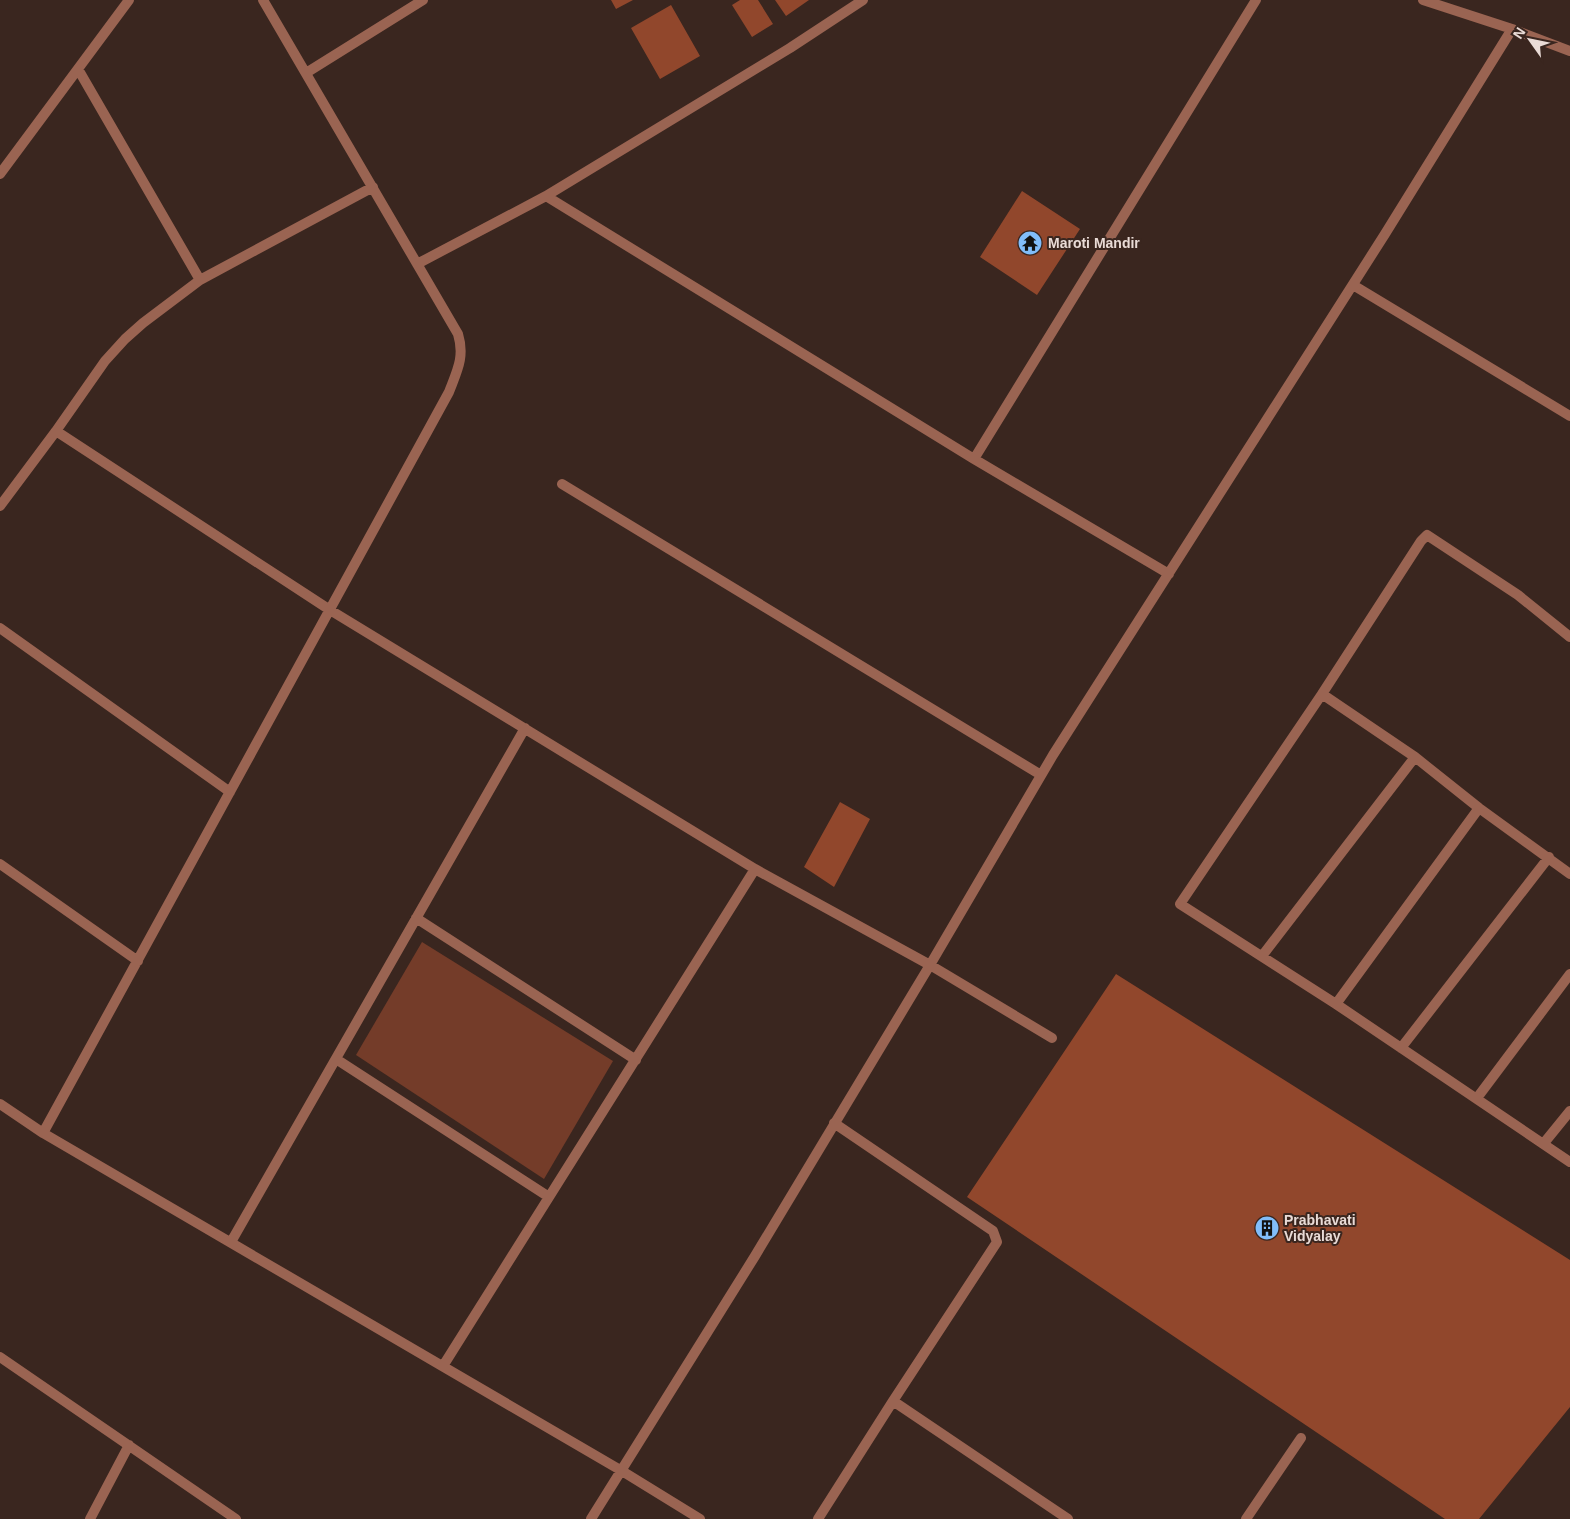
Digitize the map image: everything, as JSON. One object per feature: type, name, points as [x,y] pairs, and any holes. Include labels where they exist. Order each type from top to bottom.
[{"type":"street","points":[[0,174],[129,0]]},
{"type":"street","points":[[43,1133],[449,392],[463,348],[458,334],[418,264],[263,0]]},
{"type":"street","points":[[306,73],[423,0]]},
{"type":"street","points":[[418,264],[546,196],[790,48],[862,0]]},
{"type":"street","points":[[974,459],[1256,0]]},
{"type":"street","points":[[1423,0],[1512,29],[1570,51]]},
{"type":"street","points":[[591,1519],[930,965],[1041,775],[1512,29]]},
{"type":"street","points":[[78,69],[200,280]]},
{"type":"street","points":[[0,506],[105,361],[125,339],[200,280],[373,187]]},
{"type":"street","points":[[546,196],[974,459],[1169,574]]},
{"type":"street","points":[[1352,285],[1570,416]]},
{"type":"street","points":[[56,431],[330,610],[755,869],[930,965],[1052,1038]]},
{"type":"street","points":[[562,484],[1041,775]]},
{"type":"street","points":[[1570,637],[1518,595],[1427,535],[1421,541],[1322,694],[1180,904],[1336,1004],[1570,1162]]},
{"type":"street","points":[[0,628],[230,792]]},
{"type":"street","points":[[1322,694],[1415,757],[1479,808],[1570,874]]},
{"type":"street","points":[[230,1242],[525,728]]},
{"type":"street","points":[[1262,956],[1415,757]]},
{"type":"street","points":[[1336,1004],[1479,808]]},
{"type":"street","points":[[1401,1048],[1549,857]]},
{"type":"street","points":[[0,864],[138,961]]},
{"type":"street","points":[[443,1366],[755,869]]},
{"type":"street","points":[[416,918],[636,1060]]},
{"type":"street","points":[[1477,1098],[1570,974]]},
{"type":"street","points":[[336,1059],[549,1197]]},
{"type":"street","points":[[0,1104],[43,1133],[622,1471],[700,1519]]},
{"type":"street","points":[[1544,1143],[1570,1111]]},
{"type":"street","points":[[818,1519],[997,1242],[993,1231],[834,1123]]},
{"type":"street","points":[[0,1357],[236,1519]]},
{"type":"street","points":[[893,1401],[1068,1519]]},
{"type":"street","points":[[1246,1519],[1300,1438]]},
{"type":"street","points":[[90,1519],[129,1445]]},
{"type":"shaded area","points":[[422,942],[613,1061],[544,1179],[356,1055]]},
{"type":"building","points":[[611,0],[633,0],[616,9]]},
{"type":"building","points":[[740,0],[758,0],[773,24],[752,37],[732,5]]},
{"type":"building","points":[[775,0],[809,0],[786,16]]},
{"type":"building","points":[[671,5],[700,56],[660,79],[631,28]]},
{"type":"building","name":"Maroti Mandir","points":[[1022,191],[1080,229],[1037,295],[980,257]]},
{"type":"building","points":[[840,802],[870,819],[834,887],[804,867]]},
{"type":"building","name":"Prabhavati Vidyalay","points":[[1116,974],[1570,1260],[1570,1407],[1479,1519],[1445,1519],[967,1197]]},
{"type":"place","name":"Maroti Mandir","points":[[1030,243]]},
{"type":"place","name":"Prabhavati Vidyalay","points":[[1267,1228]]}]
